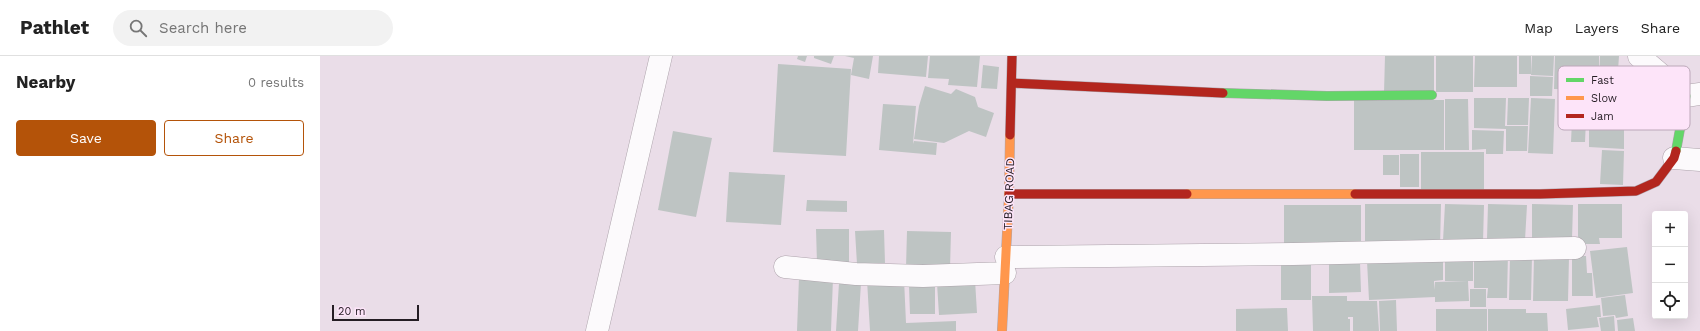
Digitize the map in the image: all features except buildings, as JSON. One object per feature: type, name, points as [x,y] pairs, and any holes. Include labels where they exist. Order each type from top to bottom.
[{"type":"street","points":[[597,331],[661,56]]},
{"type":"street","name":"TIBAG ROAD","points":[[1002,331],[1009,194],[1012,56]]},
{"type":"street","points":[[1639,56],[1653,66]]},
{"type":"street","points":[[1012,83],[1244,95],[1432,95]]},
{"type":"street","points":[[1009,194],[1524,194],[1636,191],[1656,182],[1674,158],[1681,130]]},
{"type":"street","points":[[1674,158],[1700,160]]},
{"type":"street","points":[[785,267],[856,274],[923,276],[1005,265],[1293,254],[1576,248]]},
{"type":"traffic: fast","points":[[1223,93],[1327,96],[1432,95]]},
{"type":"traffic: fast","points":[[1676,151],[1680,130]]},
{"type":"traffic: slow","points":[[1002,331],[1009,194],[1010,135]]},
{"type":"traffic: slow","points":[[1187,194],[1355,194]]},
{"type":"traffic: jam","points":[[1010,135],[1012,56]]},
{"type":"traffic: jam","points":[[1012,83],[1223,93]]},
{"type":"traffic: jam","points":[[1355,194],[1540,194],[1636,191],[1656,182],[1674,158],[1676,151]]},
{"type":"traffic: jam","points":[[1009,194],[1187,194]]}]
